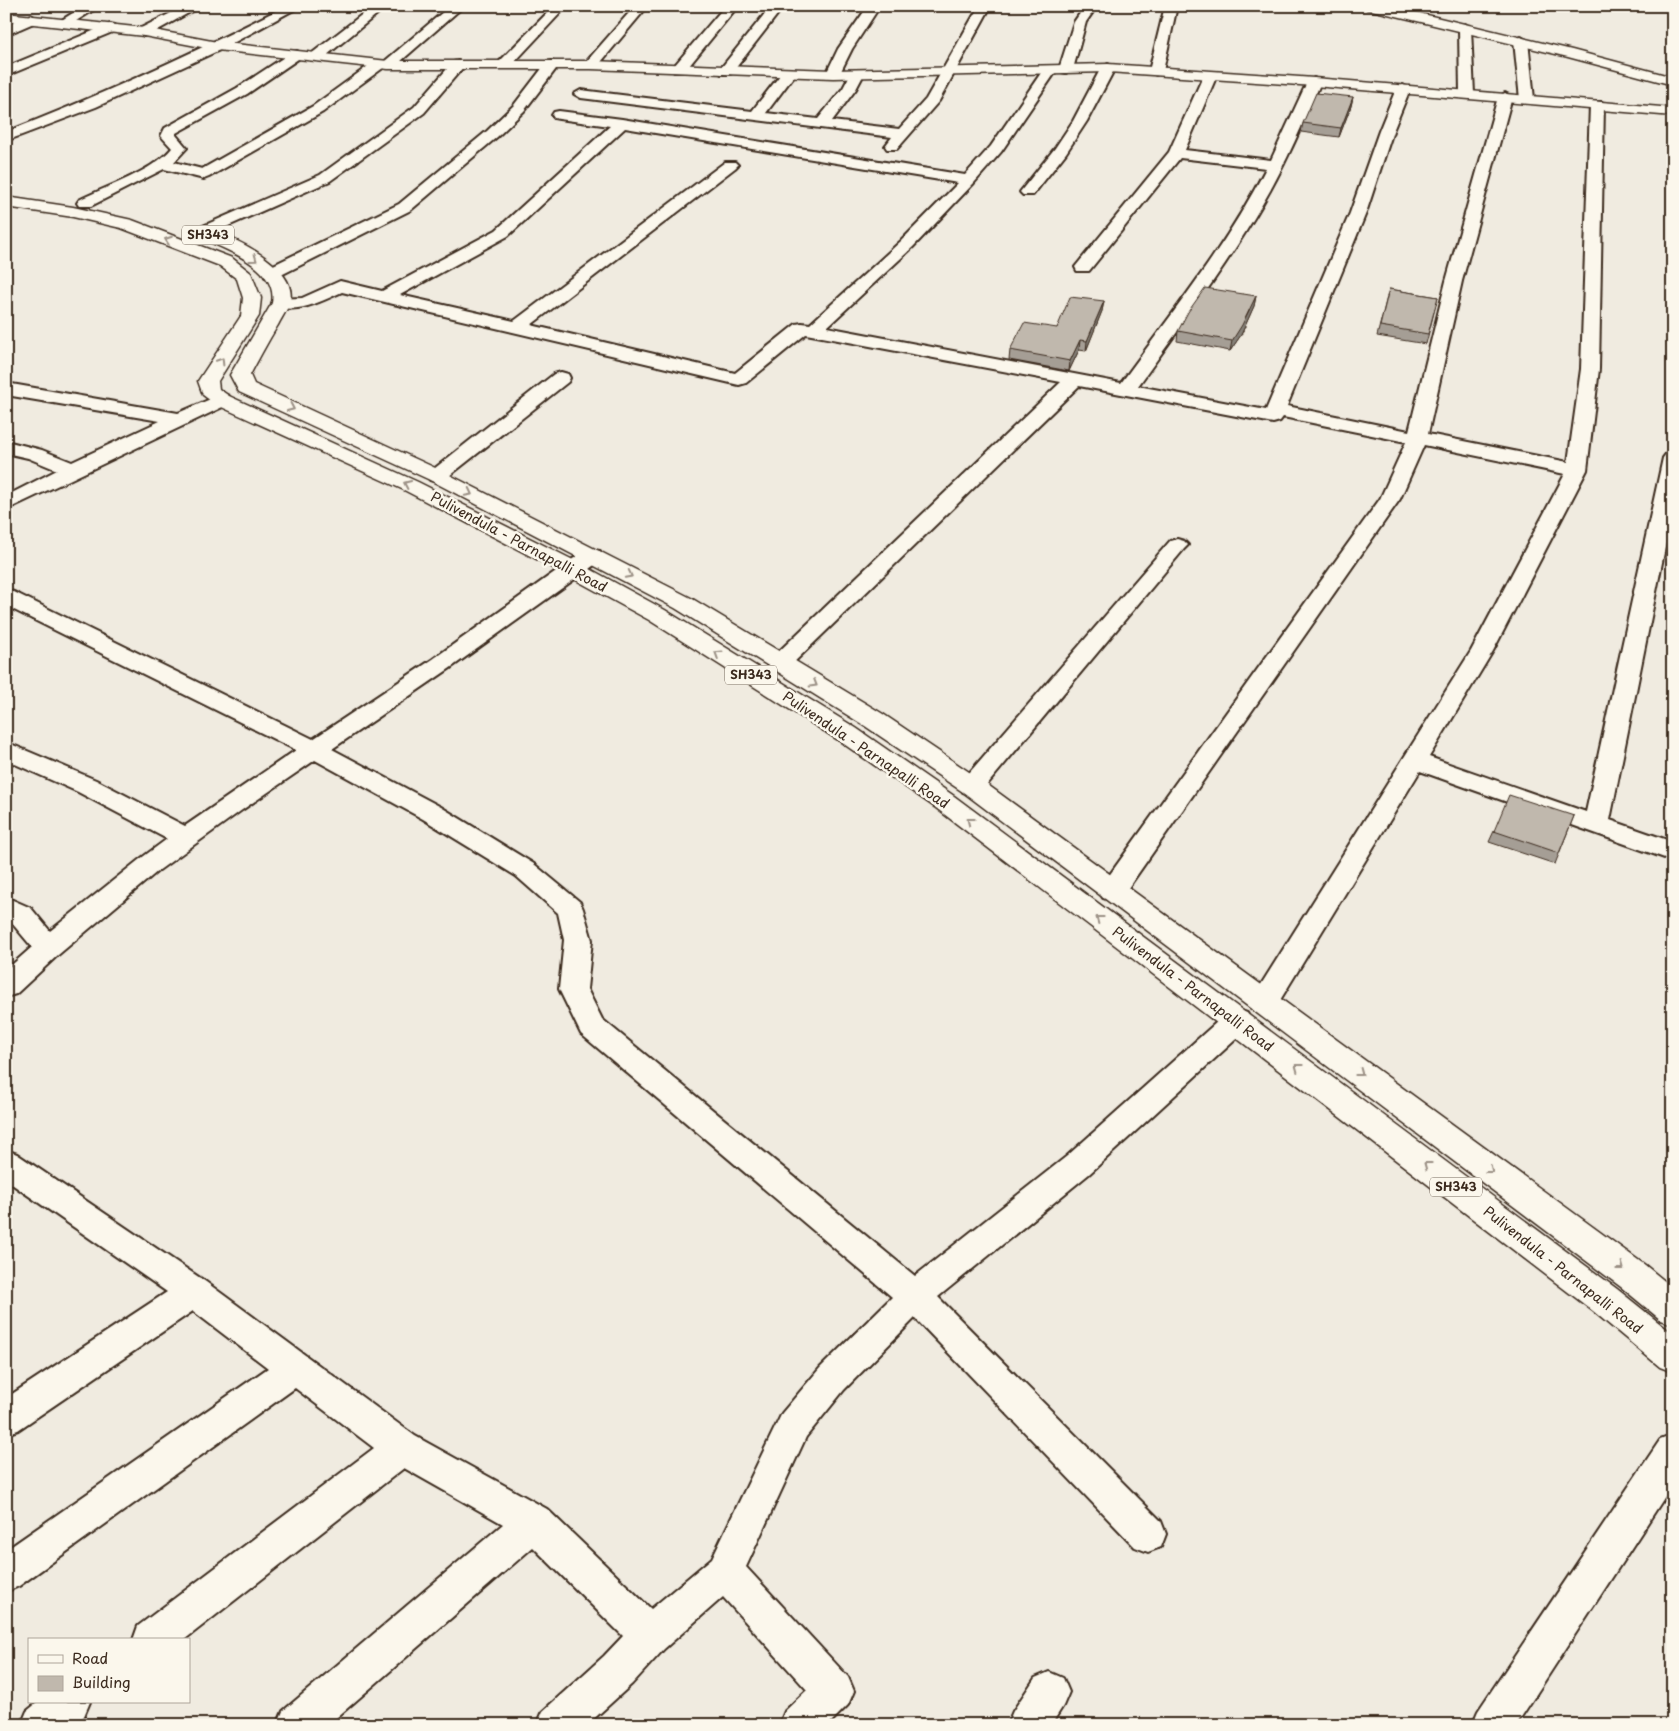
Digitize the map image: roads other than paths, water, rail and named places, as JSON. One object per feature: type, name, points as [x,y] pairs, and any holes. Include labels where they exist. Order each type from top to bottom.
[{"type":"main road","points":[[1372,6],[1673,81]]},
{"type":"main road","points":[[6,17],[144,32],[217,46],[384,64],[596,65],[833,74],[1108,68],[1314,82],[1673,112]]},
{"type":"main road","name":"SH343","points":[[6,192],[85,203],[202,232],[254,258],[271,273],[280,284],[282,303]]},
{"type":"main road","name":"Pulivendula - Parnapalli Road","points":[[6,202],[73,212],[126,224],[226,262],[245,277],[252,298],[250,316],[208,381],[210,391],[222,400],[583,563],[683,603],[874,720],[972,786],[1633,1276],[1673,1309]]},
{"type":"main road","points":[[222,400],[246,388],[240,375],[282,303]]},
{"type":"main road","name":"Pulivendula - Parnapalli Road","points":[[246,388],[437,476],[583,563],[657,615],[847,734],[945,802],[1085,909],[1237,1021],[1605,1300],[1673,1356]]},
{"type":"main road","points":[[1237,1021],[1264,1002]]},
{"type":"street","points":[[63,23],[94,6]]},
{"type":"street","points":[[144,32],[195,6]]},
{"type":"street","points":[[6,138],[91,104],[217,46],[295,6]]},
{"type":"street","points":[[316,57],[381,6]]},
{"type":"street","points":[[162,164],[204,174],[318,108],[384,64],[458,6]]},
{"type":"street","points":[[504,65],[561,6]]},
{"type":"street","points":[[642,6],[596,65],[581,94],[559,115],[622,123],[969,180]]},
{"type":"street","points":[[679,68],[732,6]]},
{"type":"street","points":[[726,71],[778,6]]},
{"type":"street","points":[[833,74],[845,49],[874,6]]},
{"type":"street","points":[[877,165],[932,100],[985,6]]},
{"type":"street","points":[[1066,69],[1080,22],[1091,6]]},
{"type":"street","points":[[1156,71],[1172,6]]},
{"type":"street","points":[[6,31],[32,19]]},
{"type":"street","points":[[6,72],[110,28]]},
{"type":"street","points":[[1465,28],[1467,94]]},
{"type":"street","points":[[1521,42],[1527,99]]},
{"type":"street","points":[[85,203],[162,164],[177,154],[180,148],[168,136],[170,131],[242,91],[297,55]]},
{"type":"street","points":[[202,232],[325,178],[419,110],[458,65]]},
{"type":"street","points":[[271,273],[405,206],[492,134],[519,108],[552,65]]},
{"type":"street","points":[[1028,192],[1061,150],[1108,68]]},
{"type":"street","points":[[814,330],[907,244],[969,180],[996,149],[1050,70]]},
{"type":"street","points":[[755,116],[789,73]]},
{"type":"street","points":[[822,124],[849,89],[857,74]]},
{"type":"street","points":[[1083,267],[1176,153],[1210,75]]},
{"type":"street","points":[[1126,389],[1234,236],[1276,165],[1314,82]]},
{"type":"street","points":[[282,303],[305,303],[340,286],[739,379],[802,328],[1273,417],[1358,213],[1403,89]]},
{"type":"street","points":[[581,94],[902,134]]},
{"type":"street","points":[[1112,891],[1390,499],[1417,438],[1454,281],[1505,97]]},
{"type":"street","points":[[1264,1002],[1482,651],[1577,470],[1590,369],[1597,105]]},
{"type":"street","points":[[386,296],[434,269],[480,248],[502,233],[622,123]]},
{"type":"street","points":[[1176,153],[1276,165]]},
{"type":"street","points":[[518,327],[730,165]]},
{"type":"street","points":[[437,476],[561,378]]},
{"type":"street","points":[[780,663],[1075,379]]},
{"type":"street","points":[[6,389],[180,419]]},
{"type":"street","points":[[6,504],[73,469],[222,400]]},
{"type":"street","points":[[1276,410],[1577,470]]},
{"type":"street","points":[[6,447],[35,454],[73,469]]},
{"type":"street","points":[[1596,825],[1673,458]]},
{"type":"street","points":[[972,786],[1177,545]]},
{"type":"street","points":[[6,987],[48,948],[149,865],[313,749],[440,664],[583,563]]},
{"type":"street","points":[[6,597],[313,749],[432,813],[516,865],[570,909],[578,940],[573,990],[591,1026],[915,1296],[1148,1534]]},
{"type":"street","points":[[6,750],[87,786],[186,838]]},
{"type":"street","points":[[1413,760],[1673,852]]},
{"type":"street","points":[[6,907],[21,915],[48,948]]},
{"type":"street","points":[[557,1725],[618,1670],[650,1635],[725,1572],[794,1425],[832,1379],[915,1296],[1078,1165],[1237,1021]]},
{"type":"street","points":[[6,1163],[194,1292],[402,1448],[534,1522],[650,1635]]},
{"type":"street","points":[[6,1418],[194,1292]]},
{"type":"street","points":[[6,1573],[296,1368]]},
{"type":"street","points":[[155,1638],[402,1448]]},
{"type":"street","points":[[1492,1725],[1673,1452]]},
{"type":"street","points":[[297,1725],[534,1522]]},
{"type":"street","points":[[725,1572],[834,1691],[799,1725]]},
{"type":"street","points":[[1027,1725],[1049,1692]]},
{"type":"street","points":[[41,1725],[67,1704]]}]
